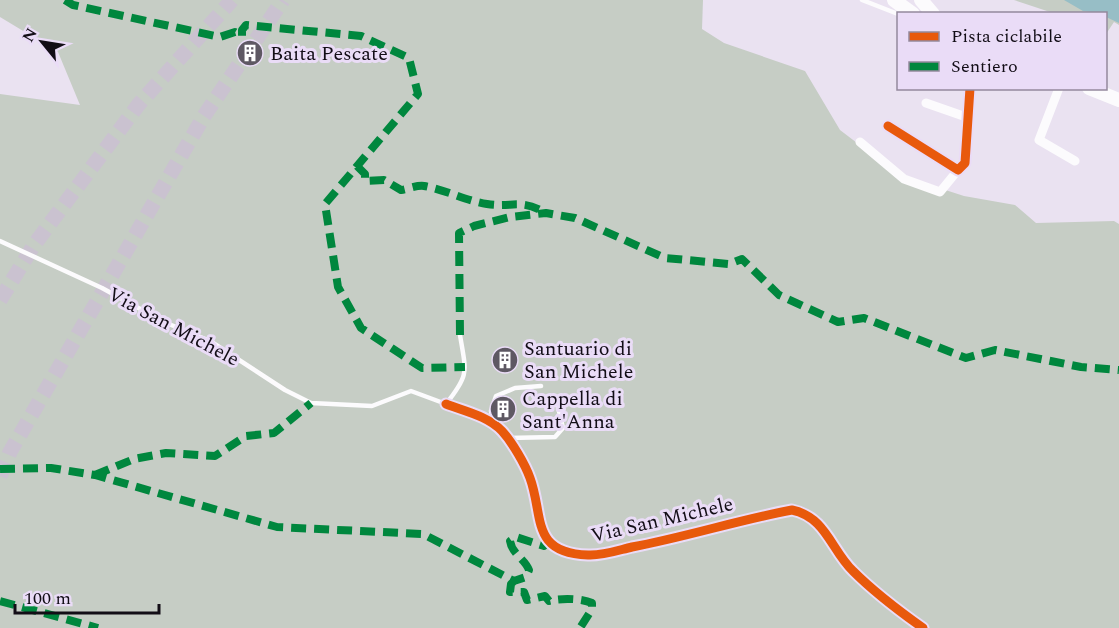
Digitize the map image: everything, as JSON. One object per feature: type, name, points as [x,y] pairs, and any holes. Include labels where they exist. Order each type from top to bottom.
[{"type":"main road","points":[[894,0],[905,10]]},
{"type":"main road","points":[[921,0],[931,12]]},
{"type":"main road","points":[[1094,90],[1119,100]]},
{"type":"street","points":[[860,142],[904,179],[940,192],[965,163],[970,90]]},
{"type":"street","points":[[1058,90],[1039,140],[1075,161]]},
{"type":"street","points":[[926,103],[969,118]]},
{"type":"street","points":[[888,126],[958,170]]},
{"type":"street","name":"Via San Michele","points":[[446,404],[493,422],[507,438],[530,478],[538,522],[549,542],[561,550],[589,556],[669,540],[729,522],[792,510],[813,517],[851,570],[923,628]]},
{"type":"lane","points":[[862,0],[905,10]]},
{"type":"lane","name":"Via San Michele","points":[[0,241],[102,288],[164,322],[210,341],[285,390],[310,403],[372,406],[411,391],[446,404]]},
{"type":"lane","points":[[446,404],[462,384],[465,368],[460,335]]},
{"type":"lane","points":[[493,422],[491,411],[496,396],[515,388],[541,386]]},
{"type":"lane","points":[[507,438],[533,435],[548,438],[560,434],[563,428],[557,403]]},
{"type":"shaded area","points":[[0,0],[703,0],[702,29],[724,43],[805,71],[840,130],[899,175],[964,196],[1015,205],[1036,223],[1114,221],[1119,224],[1119,628],[0,628],[0,94],[80,105],[58,52],[0,17]]},
{"type":"shaded area","points":[[1014,0],[1119,0],[1119,25],[1114,22],[1107,32],[1107,12],[1050,12]]},
{"type":"water","points":[[1064,0],[1119,0],[1119,23],[1107,17],[1107,12],[1083,11]]},
{"type":"tunnel","points":[[0,300],[34,245],[139,104],[232,0]]},
{"type":"tunnel","points":[[0,476],[10,452],[204,116],[283,0]]},
{"type":"marked path","points":[[65,0],[73,5],[220,37],[235,32],[242,36],[242,30],[246,25],[361,36],[409,58],[418,94],[325,204],[338,287],[361,328],[422,368],[465,367]]},
{"type":"marked path","points":[[357,166],[365,174],[365,181],[384,180],[401,190],[424,186],[487,204],[523,205],[546,213]]},
{"type":"marked path","points":[[460,335],[459,233],[474,226],[510,217],[546,213],[575,218],[665,258],[729,264],[742,259],[779,295],[838,322],[864,318],[966,358],[995,350],[1081,367],[1119,370]]},
{"type":"marked path","points":[[95,475],[134,459],[166,453],[215,456],[246,436],[274,433],[311,403]]},
{"type":"marked path","points":[[0,469],[51,468],[95,475],[277,527],[423,534],[514,581],[526,577],[529,570],[511,546],[510,541],[516,537],[544,546],[549,542]]},
{"type":"marked path","points":[[514,581],[510,592],[524,592],[527,600],[545,596],[549,601],[570,599],[592,603],[592,609],[580,628]]},
{"type":"marked path","points":[[0,601],[98,628]]},
{"type":"cycle path","points":[[888,126],[958,170],[965,163],[970,90]]},
{"type":"cycle path","points":[[446,404],[483,418],[506,436],[522,460],[530,478],[542,530],[556,547],[569,553],[605,554],[792,510],[813,520],[853,571],[923,628]]},
{"type":"place","name":"Baita Pescate","points":[[250,53]]},
{"type":"place","name":"Santuario di San Michele","points":[[505,360]]},
{"type":"place","name":"Cappella di Sant'Anna","points":[[503,409]]}]
